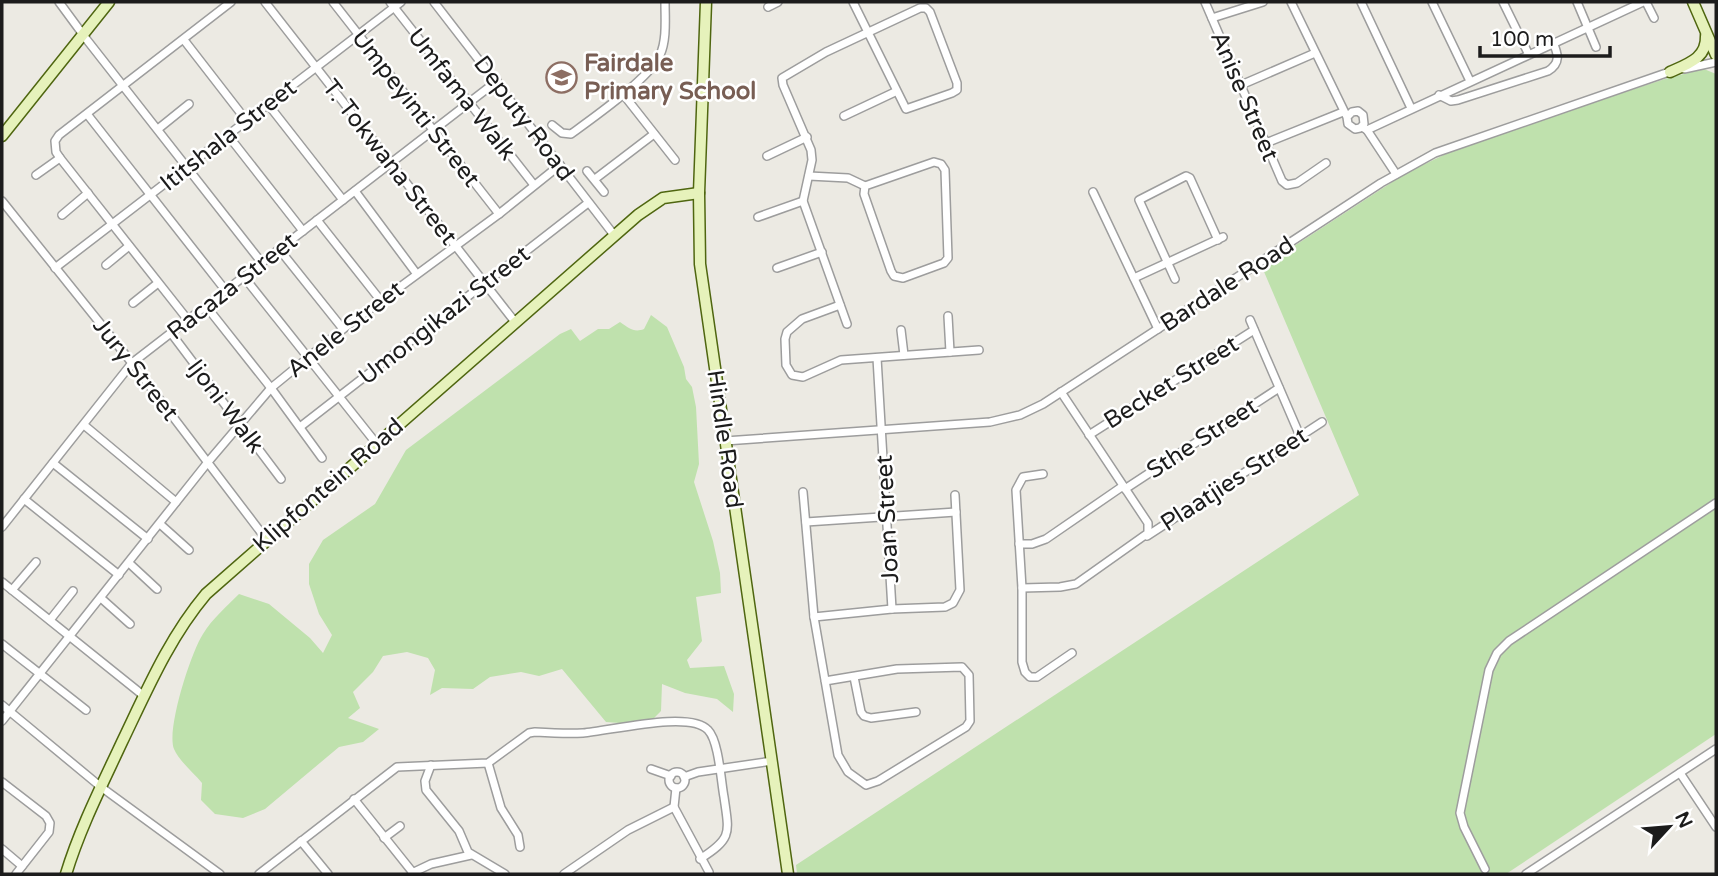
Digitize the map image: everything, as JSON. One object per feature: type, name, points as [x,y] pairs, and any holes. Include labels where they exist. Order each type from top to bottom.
[{"type":"street","points":[[59,2],[262,263]]},
{"type":"street","points":[[2,136],[109,2]]},
{"type":"street","points":[[188,320],[60,158],[56,152],[55,141],[59,135],[231,2]]},
{"type":"street","name":"T. Tokwana Street","points":[[265,2],[515,322]]},
{"type":"street","name":"Umpeyinti Street","points":[[332,2],[499,214]]},
{"type":"street","name":"Deputy Road","points":[[433,2],[614,235]]},
{"type":"street","points":[[552,125],[562,133],[572,134],[655,65],[664,43],[666,2]]},
{"type":"street","name":"Hindle Road","points":[[706,2],[699,193],[700,264],[788,874]]},
{"type":"street","points":[[768,7],[778,2]]},
{"type":"street","points":[[847,324],[803,201],[812,155],[782,78],[867,32],[920,8],[926,8],[930,12],[957,83],[957,90],[906,109],[895,92],[867,32],[853,2]]},
{"type":"street","name":"Anise Street","points":[[1205,2],[1279,175],[1287,185],[1297,183],[1326,163]]},
{"type":"street","points":[[1212,19],[1263,2]]},
{"type":"street","points":[[1361,2],[1410,108]]},
{"type":"street","points":[[1432,2],[1469,81]]},
{"type":"street","points":[[1503,2],[1528,53]]},
{"type":"street","points":[[1577,2],[1596,47]]},
{"type":"street","points":[[1292,3],[1351,128],[1365,128],[1645,2],[1654,18]]},
{"type":"street","points":[[1693,2],[1716,55]]},
{"type":"street","name":"Ititshala Street","points":[[55,268],[395,4]]},
{"type":"street","name":"Umfama Walk","points":[[395,4],[468,103],[534,185]]},
{"type":"street","points":[[1670,72],[1699,56],[1706,47],[1706,34]]},
{"type":"street","points":[[184,40],[246,120]]},
{"type":"street","points":[[1439,95],[1447,100],[1458,100],[1548,71],[1558,59],[1553,43]]},
{"type":"street","points":[[1241,85],[1315,53]]},
{"type":"street","name":"Bardale Road","points":[[725,441],[999,421],[1031,410],[1396,174],[1435,153],[1670,72],[1716,62]]},
{"type":"street","name":"Racaza Street","points":[[2,527],[132,363],[497,81]]},
{"type":"street","points":[[844,116],[895,92]]},
{"type":"street","points":[[623,94],[676,160]]},
{"type":"street","points":[[267,103],[343,200]]},
{"type":"street","points":[[158,129],[189,104]]},
{"type":"street","points":[[1266,143],[1354,111],[1360,112],[1365,119],[1365,128],[1396,174]]},
{"type":"street","points":[[87,114],[226,291]]},
{"type":"street","points":[[227,134],[303,231]]},
{"type":"street","points":[[595,179],[654,134]]},
{"type":"street","points":[[767,156],[807,137]]},
{"type":"street","points":[[36,175],[60,158]]},
{"type":"street","points":[[808,176],[842,177],[865,186],[930,163],[943,166],[949,255],[946,262],[903,278],[894,276],[864,194],[865,186]]},
{"type":"street","name":"Anele Street","points":[[2,721],[208,462],[271,388],[343,329],[499,214],[560,165]]},
{"type":"street","points":[[587,170],[604,192]]},
{"type":"street","points":[[1134,278],[1167,263],[1221,238],[1190,178],[1186,176],[1139,200],[1167,263],[1175,279]]},
{"type":"street","points":[[355,191],[416,274]]},
{"type":"street","points":[[1093,192],[1158,329]]},
{"type":"street","points":[[62,215],[88,193]]},
{"type":"street","name":"Klipfontein Road","points":[[66,874],[76,842],[161,660],[189,614],[206,594],[652,204],[663,198],[699,193]]},
{"type":"street","name":"Jury Street","points":[[2,201],[132,363],[266,539]]},
{"type":"street","points":[[758,217],[803,201]]},
{"type":"street","name":"Umongikazi Street","points":[[300,427],[588,203]]},
{"type":"street","points":[[317,220],[381,301]]},
{"type":"street","points":[[106,265],[129,246]]},
{"type":"street","points":[[279,249],[343,329]]},
{"type":"street","points":[[777,268],[821,252]]},
{"type":"street","points":[[244,277],[376,443]]},
{"type":"street","points":[[133,303],[158,283]]},
{"type":"street","points":[[840,304],[802,319],[787,332],[786,365],[789,373],[803,377],[841,360],[979,350]]},
{"type":"street","points":[[206,306],[322,458]]},
{"type":"street","points":[[948,316],[950,352]]},
{"type":"street","points":[[1250,320],[1300,436]]},
{"type":"street","points":[[901,330],[904,355]]},
{"type":"street","name":"Becket Street","points":[[1089,435],[1254,330]]},
{"type":"street","name":"Ijoni Walk","points":[[171,333],[281,480]]},
{"type":"street","name":"Joan Street","points":[[877,358],[892,609]]},
{"type":"street","name":"Sthe Street","points":[[1019,544],[1032,544],[1046,539],[1279,388]]},
{"type":"street","points":[[1061,392],[1148,523],[1145,537]]},
{"type":"street","name":"Plaatjies Street","points":[[1022,588],[1076,584],[1322,422]]},
{"type":"street","points":[[84,425],[176,502]]},
{"type":"street","points":[[53,463],[148,539]]},
{"type":"street","points":[[1043,474],[1023,477],[1017,484],[1022,662],[1030,677],[1042,674],[1072,653]]},
{"type":"street","points":[[803,492],[814,617],[825,681],[838,755],[848,772],[866,785],[878,781],[965,727],[970,721],[970,676],[962,667],[897,669],[825,681]]},
{"type":"street","points":[[814,617],[945,607],[957,600],[960,590],[955,495]]},
{"type":"street","points":[[24,499],[119,575]]},
{"type":"street","points":[[1485,869],[1462,822],[1461,806],[1489,670],[1497,653],[1510,641],[1716,503]]},
{"type":"street","points":[[806,522],[956,512]]},
{"type":"street","points":[[160,524],[189,550]]},
{"type":"street","points":[[12,590],[36,562]]},
{"type":"street","points":[[129,563],[157,589]]},
{"type":"street","points":[[2,582],[144,696]]},
{"type":"street","points":[[50,620],[72,591]]},
{"type":"street","points":[[102,598],[130,624]]},
{"type":"street","points":[[2,644],[86,710]]},
{"type":"street","points":[[853,677],[864,716],[871,718],[916,712]]},
{"type":"street","points":[[2,705],[101,787],[220,874]]},
{"type":"street","points":[[258,874],[397,767],[488,764],[532,732],[586,733],[655,723],[686,722],[702,725],[711,734],[719,768],[728,834],[714,850],[700,859]]},
{"type":"street","points":[[1526,874],[1716,749]]},
{"type":"street","points":[[684,777],[719,768],[772,761]]},
{"type":"street","points":[[488,764],[499,804],[518,835],[520,847]]},
{"type":"street","points":[[430,765],[425,782],[426,790],[459,831],[471,855],[505,874]]},
{"type":"street","points":[[651,769],[670,776],[678,773],[684,777]]},
{"type":"street","points":[[1680,773],[1716,827]]},
{"type":"street","points":[[670,776],[669,783],[676,788]]},
{"type":"street","points":[[676,788],[682,786],[684,777]]},
{"type":"street","points":[[2,782],[46,816],[51,823],[49,832],[16,874]]},
{"type":"street","points":[[676,788],[674,807],[709,872]]},
{"type":"street","points":[[354,799],[413,874],[430,864],[471,855]]},
{"type":"street","points":[[564,874],[628,830],[674,807]]},
{"type":"street","points":[[384,838],[400,826]]},
{"type":"street","points":[[302,841],[328,874]]},
{"type":"street","points":[[2,849],[22,866]]},
{"type":"green space","points":[[1704,69],[1716,74],[1716,734],[1506,874],[797,874],[796,865],[1359,495],[1262,267],[1406,173],[1448,153],[1625,92]]},
{"type":"green space","points":[[651,315],[667,327],[684,367],[686,379],[692,387],[696,407],[699,464],[694,482],[720,573],[721,593],[696,597],[702,641],[687,660],[690,668],[724,666],[734,694],[733,712],[717,699],[685,693],[662,684],[661,711],[647,725],[606,722],[562,669],[539,676],[521,672],[490,677],[473,689],[442,688],[430,695],[435,670],[428,658],[407,652],[383,656],[373,672],[353,692],[360,708],[348,718],[379,729],[363,742],[339,747],[265,809],[243,818],[215,814],[201,800],[202,783],[176,753],[172,739],[176,709],[186,673],[198,643],[215,618],[239,594],[269,604],[310,638],[323,653],[332,635],[319,614],[309,584],[309,564],[323,540],[375,504],[406,450],[560,334],[571,329],[580,341],[598,329],[609,329],[620,322],[640,330],[644,329]]},
{"type":"place","name":"Fairdale Primary School","points":[[561,77]]}]
